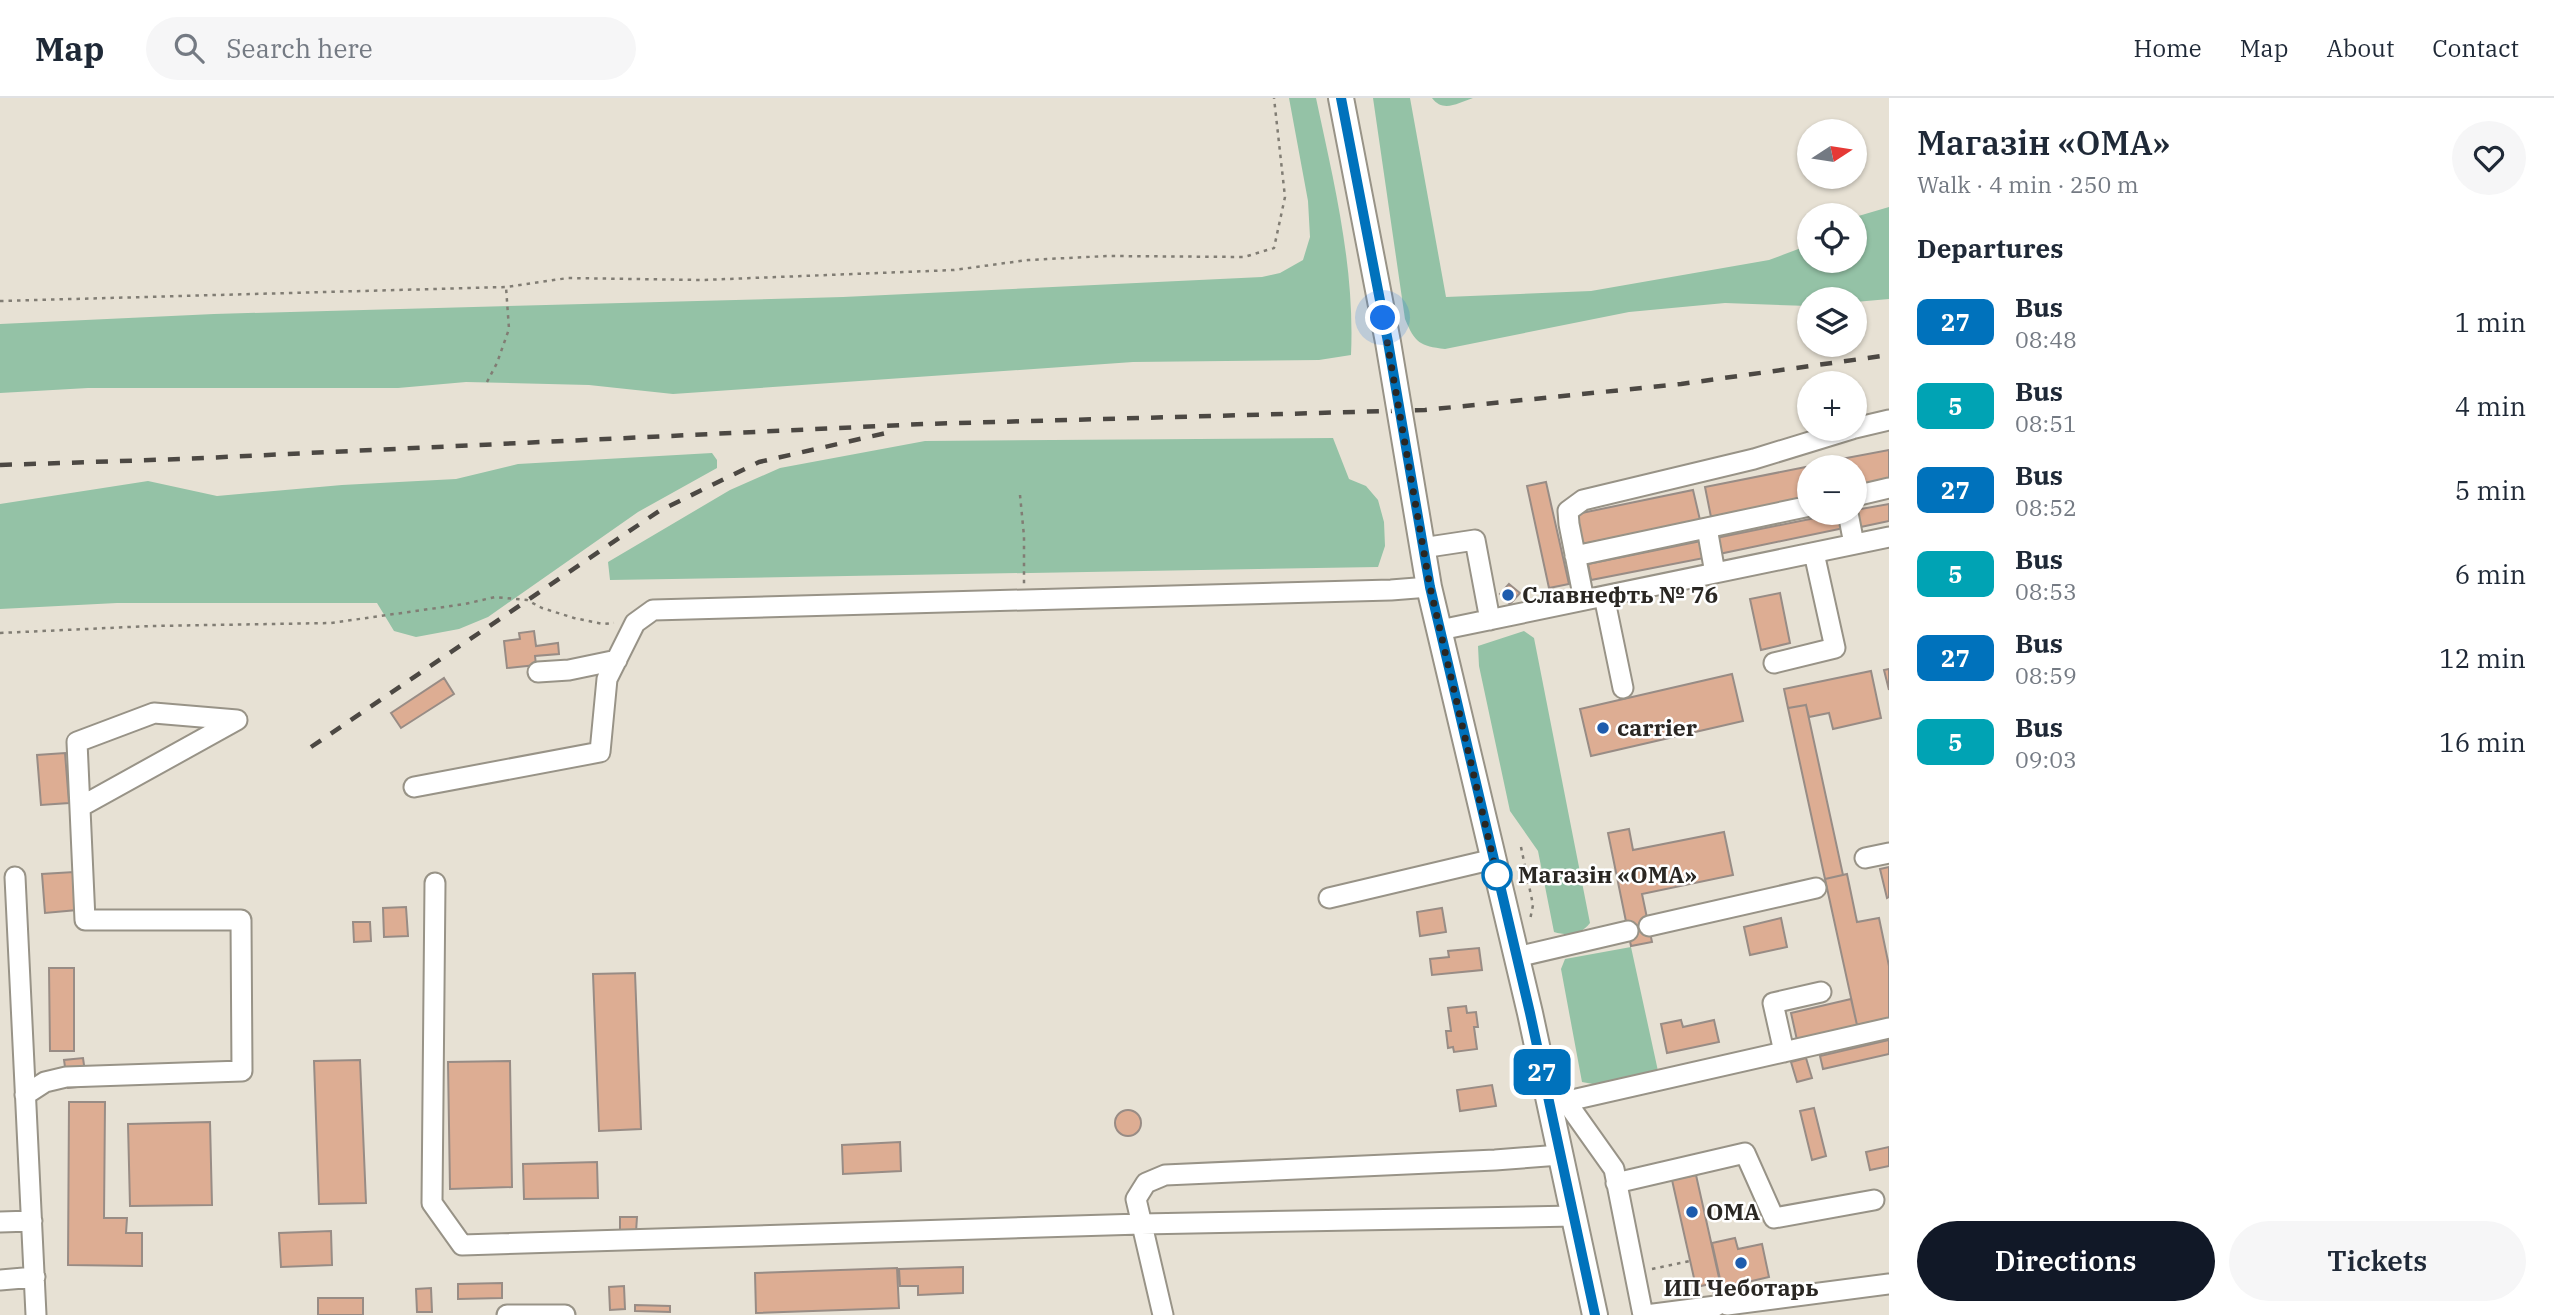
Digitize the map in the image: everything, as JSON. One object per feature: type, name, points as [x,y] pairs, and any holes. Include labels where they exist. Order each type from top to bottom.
[{"type":"main road","points":[[1341,98],[1388,342],[1430,587],[1517,957],[1557,1102],[1560,1154],[1595,1315]]},
{"type":"street","points":[[1867,425],[1889,420]]},
{"type":"street","points":[[1623,688],[1594,598],[1575,556],[1568,511],[1583,500],[1754,459],[1811,441]]},
{"type":"street","points":[[1867,493],[1889,488]]},
{"type":"street","points":[[1575,556],[1797,509]]},
{"type":"street","points":[[1850,525],[1854,544]]},
{"type":"street","points":[[1707,528],[1715,573]]},
{"type":"street","points":[[1440,630],[1889,537]]},
{"type":"street","points":[[1422,548],[1475,541],[1490,620]]},
{"type":"street","points":[[1774,663],[1835,648],[1814,553]]},
{"type":"street","points":[[414,787],[600,752],[607,679],[635,623],[653,610],[1430,587]]},
{"type":"street","points":[[538,672],[569,670],[617,660]]},
{"type":"street","points":[[25,1095],[45,1082],[66,1077],[242,1070],[241,920],[85,920],[77,742],[154,713],[237,720],[80,807]]},
{"type":"street","points":[[1865,858],[1889,853]]},
{"type":"street","points":[[1329,898],[1493,859]]},
{"type":"street","points":[[15,877],[36,1315]]},
{"type":"street","points":[[435,883],[432,1203],[462,1245],[1141,1224],[1574,1216]]},
{"type":"street","points":[[1648,926],[1816,888]]},
{"type":"street","points":[[1517,957],[1628,931]]},
{"type":"street","points":[[1784,1052],[1773,1003],[1821,992]]},
{"type":"street","points":[[1889,1028],[1557,1102],[1614,1169],[1644,1315],[1889,1284]]},
{"type":"street","points":[[1616,1183],[1745,1153],[1774,1218],[1874,1200]]},
{"type":"street","points":[[1163,1315],[1136,1199],[1146,1183],[1164,1175],[1496,1160],[1560,1154]]},
{"type":"street","points":[[0,1222],[32,1221]]},
{"type":"street","points":[[0,1280],[35,1277]]},
{"type":"street","points":[[507,1315],[565,1315]]},
{"type":"path","points":[[0,300],[506,287],[568,278],[702,280],[954,270],[1042,259],[1107,256],[1244,257],[1274,248],[1285,197],[1274,98]]},
{"type":"path","points":[[487,382],[509,329],[506,287]]},
{"type":"path","points":[[1020,495],[1024,536],[1024,598]]},
{"type":"path","points":[[0,633],[151,626],[331,623],[465,604],[495,597],[527,600],[542,608],[603,624],[635,623]]},
{"type":"path","points":[[1634,1272],[1690,1261]]},
{"type":"green space","points":[[1289,98],[1316,98],[1346,257],[1350,290],[1351,355],[1319,360],[1133,362],[673,394],[589,385],[466,382],[398,388],[88,388],[0,393],[0,324],[214,314],[843,297],[1262,277],[1280,273],[1303,260],[1310,237],[1308,201]]},
{"type":"green space","points":[[1373,98],[1410,98],[1446,297],[1591,291],[1769,260],[1797,250],[1797,273],[1867,273],[1867,213],[1889,207],[1889,299],[1867,301],[1867,287],[1797,287],[1797,306],[1725,303],[1629,312],[1445,349],[1419,342],[1405,319]]},
{"type":"green space","points":[[1432,98],[1473,98],[1446,106],[1436,103]]},
{"type":"green space","points":[[1333,438],[1349,479],[1366,486],[1378,500],[1384,522],[1385,546],[1378,567],[610,580],[608,562],[730,490],[780,468],[925,441]]},
{"type":"green space","points":[[712,453],[717,460],[717,468],[638,512],[488,617],[459,629],[416,637],[394,631],[377,603],[117,603],[0,609],[0,504],[148,481],[217,496],[342,485],[456,479],[518,464]]},
{"type":"green space","points":[[1524,631],[1534,638],[1590,923],[1583,930],[1574,933],[1554,932],[1538,851],[1510,811],[1479,666],[1478,646]]},
{"type":"green space","points":[[1631,947],[1658,1071],[1593,1084],[1582,1082],[1561,969],[1565,959]]},
{"type":"building","points":[[1889,450],[1889,481],[1867,486],[1867,455],[1862,455]]},
{"type":"building","points":[[1797,469],[1797,500],[1711,517],[1705,487]]},
{"type":"building","points":[[1546,482],[1569,584],[1549,588],[1527,486]]},
{"type":"building","points":[[1693,490],[1700,520],[1578,545],[1572,515]]},
{"type":"building","points":[[1889,504],[1889,521],[1856,528],[1856,525],[1867,525],[1867,508]]},
{"type":"building","points":[[1797,522],[1797,525],[1843,525],[1844,528],[1719,554],[1716,538]]},
{"type":"building","points":[[1701,541],[1704,558],[1591,580],[1588,564]]},
{"type":"building","points":[[1509,584],[1520,593],[1510,604],[1500,594]]},
{"type":"building","points":[[1780,593],[1790,643],[1761,650],[1750,599]]},
{"type":"building","points":[[534,631],[536,646],[558,643],[559,654],[535,656],[536,665],[507,668],[504,641],[520,639],[519,633]]},
{"type":"building","points":[[1889,669],[1889,690],[1884,670]]},
{"type":"building","points":[[1871,671],[1881,718],[1833,729],[1829,713],[1809,717],[1806,705],[1788,708],[1784,689]]},
{"type":"building","points":[[1732,674],[1743,721],[1591,756],[1580,709]]},
{"type":"building","points":[[444,678],[454,694],[401,728],[391,713]]},
{"type":"building","points":[[1806,705],[1843,875],[1825,879],[1788,708]]},
{"type":"building","points":[[65,753],[69,803],[41,805],[37,755]]},
{"type":"building","points":[[1629,829],[1633,850],[1724,832],[1733,875],[1642,894],[1652,942],[1631,946],[1608,833]]},
{"type":"building","points":[[1889,867],[1889,897],[1887,898],[1880,869]]},
{"type":"building","points":[[74,872],[77,910],[45,913],[42,874]]},
{"type":"building","points":[[1847,874],[1857,922],[1879,918],[1889,966],[1889,1018],[1857,1025],[1825,879]]},
{"type":"building","points":[[406,907],[408,936],[384,937],[383,908]]},
{"type":"building","points":[[1442,908],[1446,932],[1420,936],[1417,912]]},
{"type":"building","points":[[1781,918],[1787,947],[1750,955],[1744,927]]},
{"type":"building","points":[[353,922],[370,922],[371,941],[354,942]]},
{"type":"building","points":[[1479,948],[1482,970],[1432,975],[1430,959],[1449,957],[1448,951]]},
{"type":"building","points":[[49,968],[74,968],[74,1051],[50,1051]]},
{"type":"building","points":[[635,973],[641,1129],[599,1131],[593,974]]},
{"type":"building","points":[[1851,999],[1857,1025],[1797,1040],[1791,1013]]},
{"type":"building","points":[[1466,1006],[1467,1013],[1476,1012],[1478,1027],[1474,1027],[1477,1049],[1454,1052],[1453,1047],[1448,1048],[1446,1031],[1451,1031],[1448,1008]]},
{"type":"building","points":[[1681,1020],[1683,1027],[1714,1020],[1719,1042],[1667,1053],[1661,1024]]},
{"type":"building","points":[[1889,1040],[1889,1054],[1823,1069],[1820,1056]]},
{"type":"building","points":[[83,1058],[87,1086],[68,1088],[64,1060]]},
{"type":"building","points":[[1806,1058],[1812,1078],[1797,1082],[1791,1062]]},
{"type":"building","points":[[360,1060],[366,1203],[319,1204],[314,1061]]},
{"type":"building","points":[[510,1061],[512,1187],[450,1189],[448,1062]]},
{"type":"building","points":[[1492,1085],[1496,1106],[1460,1111],[1457,1090]]},
{"type":"building","points":[[69,1102],[105,1102],[104,1218],[127,1218],[126,1233],[142,1233],[142,1266],[68,1265]]},
{"type":"building","points":[[1814,1108],[1826,1156],[1812,1160],[1800,1111]]},
{"type":"building","points":[[1128,1110],[1137,1114],[1141,1123],[1137,1132],[1128,1136],[1119,1132],[1115,1123],[1119,1114]]},
{"type":"building","points":[[210,1122],[212,1205],[130,1206],[128,1124]]},
{"type":"building","points":[[900,1142],[901,1171],[843,1174],[842,1145]]},
{"type":"building","points":[[1889,1147],[1889,1166],[1870,1170],[1866,1152]]},
{"type":"building","points":[[597,1162],[598,1198],[524,1199],[523,1164]]},
{"type":"building","name":"ОМА","points":[[1696,1175],[1720,1282],[1696,1287],[1672,1180]]},
{"type":"building","points":[[620,1217],[637,1217],[636,1232],[620,1231]]},
{"type":"building","points":[[331,1231],[332,1265],[281,1267],[279,1233]]},
{"type":"building","name":"ИП Чеботарь","points":[[1735,1238],[1738,1249],[1762,1244],[1769,1277],[1722,1288],[1712,1243]]},
{"type":"building","points":[[963,1267],[963,1293],[918,1295],[918,1286],[900,1286],[899,1269]]},
{"type":"building","points":[[897,1268],[899,1308],[756,1313],[755,1273]]},
{"type":"building","points":[[502,1283],[502,1298],[458,1299],[458,1284]]},
{"type":"building","points":[[624,1286],[625,1309],[610,1310],[609,1287]]},
{"type":"building","points":[[431,1288],[432,1312],[417,1312],[416,1289]]},
{"type":"building","points":[[1723,1288],[1729,1313],[1718,1315],[1713,1290]]},
{"type":"building","points":[[318,1298],[363,1298],[363,1315],[318,1315]]},
{"type":"building","points":[[635,1305],[670,1306],[670,1312],[635,1311]]},
{"type":"railway","points":[[0,465],[923,424],[1425,410],[1681,384],[1889,355]]},
{"type":"railway","points":[[311,747],[659,511],[759,462],[886,433]]},
{"type":"bus line","name":"27","points":[[1341,98],[1388,342],[1430,587],[1530,1013],[1595,1315]]},
{"type":"place","name":"Славнефть № 76","points":[[1508,595]]},
{"type":"place","name":"carrier","points":[[1603,728]]},
{"type":"place","name":"Магазін «ОМА»","points":[[1497,875]]},
{"type":"place","name":"ОМА","points":[[1692,1212]]},
{"type":"place","name":"ИП Чеботарь","points":[[1741,1263]]},
{"type":"route","points":[[1383,318],[1430,587],[1497,875]]}]
